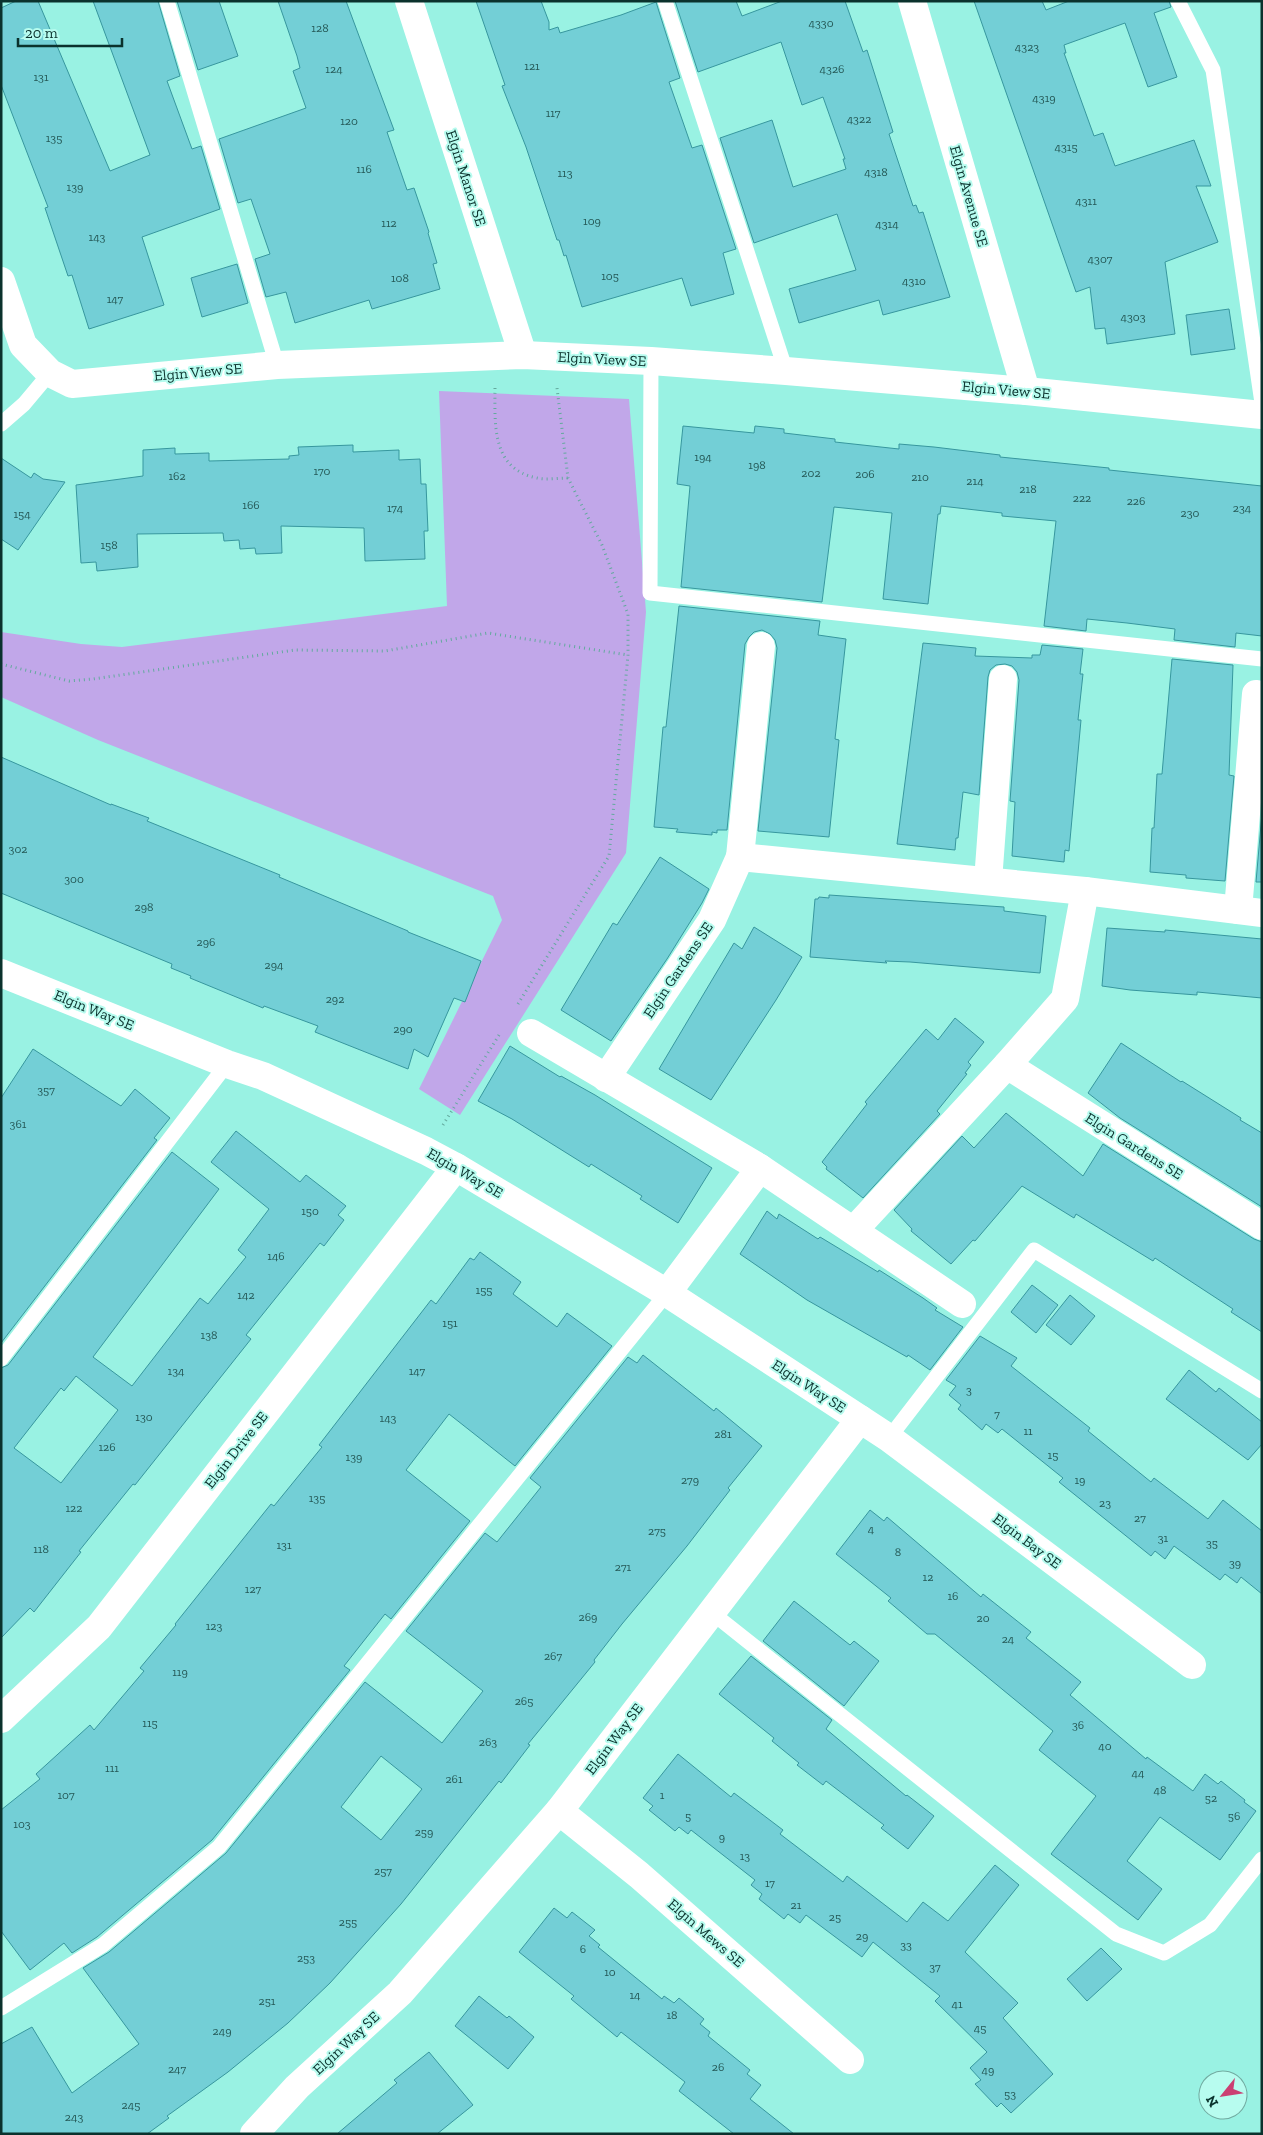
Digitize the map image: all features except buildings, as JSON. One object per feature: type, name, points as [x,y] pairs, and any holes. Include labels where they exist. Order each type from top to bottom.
[{"type":"street","name":"Elgin Manor SE","points":[[409,1],[523,355]]},
{"type":"street","name":"Elgin Avenue SE","points":[[912,1],[1026,391]]},
{"type":"street","name":"Elgin View SE","points":[[1,281],[24,345],[50,373],[72,384],[277,366],[523,355],[652,361],[786,371],[1026,391],[1262,415]]},
{"type":"street","name":"Elgin Gardens SE","points":[[606,1078],[712,920],[740,857],[761,646]]},
{"type":"street","points":[[988,881],[1004,679]]},
{"type":"street","points":[[740,857],[1085,891],[1250,912],[1256,694]]},
{"type":"street","points":[[854,1230],[1007,1065],[1065,999],[1085,891]]},
{"type":"street","name":"Elgin Way SE","points":[[1,973],[227,1064],[264,1076],[426,1151],[667,1293],[860,1419],[559,1811],[400,1993],[297,2087],[254,2134]]},
{"type":"street","points":[[531,1033],[760,1168],[962,1304]]},
{"type":"street","name":"Elgin Gardens SE","points":[[1007,1065],[1262,1226]]},
{"type":"street","name":"Elgin Drive SE","points":[[1,1718],[100,1627],[456,1167]]},
{"type":"street","points":[[667,1293],[760,1168]]},
{"type":"street","name":"Elgin Bay SE","points":[[860,1419],[1192,1665]]},
{"type":"street","name":"Elgin Mews SE","points":[[559,1811],[639,1875],[850,2060]]},
{"type":"lane","points":[[167,1],[277,366]]},
{"type":"lane","points":[[665,1],[786,371]]},
{"type":"lane","points":[[1178,1],[1213,70],[1262,403]]},
{"type":"lane","points":[[652,361],[650,593],[1262,659]]},
{"type":"lane","points":[[1,424],[24,404],[50,373]]},
{"type":"lane","points":[[1,1359],[227,1064]]},
{"type":"lane","points":[[888,1438],[1034,1250],[1262,1391]]},
{"type":"lane","points":[[1,2008],[103,1945],[218,1847],[667,1293]]},
{"type":"lane","points":[[711,1612],[1116,1934],[1164,1953],[1210,1926],[1262,1859]]},
{"type":"path","points":[[490,357],[495,385],[496,430],[501,451],[514,469],[537,478],[568,478]]},
{"type":"path","points":[[516,1007],[610,856],[628,655],[628,614],[602,545],[568,478],[556,382],[557,357]]},
{"type":"path","points":[[1,664],[69,681],[93,680],[295,650],[385,651],[488,633],[628,655]]},
{"type":"path","points":[[426,1151],[501,1032]]},
{"type":"shaded area","points":[[439,391],[629,399],[646,612],[626,853],[460,1115],[419,1089],[502,920],[493,896],[98,740],[1,697],[1,632],[81,644],[122,647],[447,606]]}]
